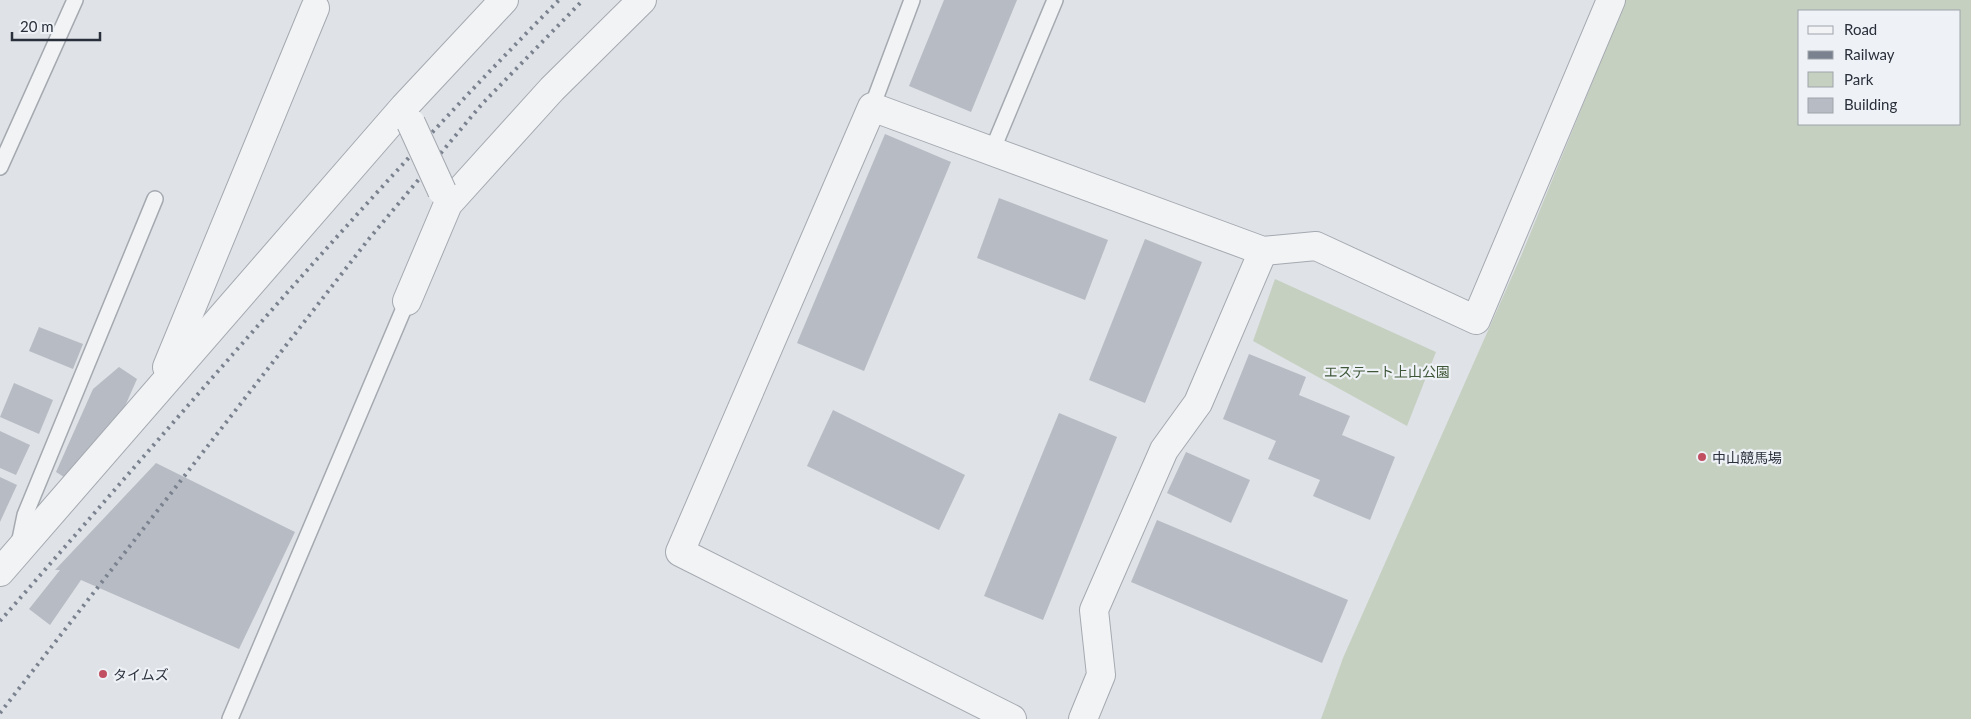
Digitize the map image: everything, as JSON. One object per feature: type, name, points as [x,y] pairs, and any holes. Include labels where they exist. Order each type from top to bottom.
[{"type":"street","points":[[9,562],[158,389],[407,115],[504,0]]},
{"type":"street","points":[[407,301],[445,197],[642,0]]},
{"type":"street","points":[[1012,719],[680,552],[872,107],[1263,251],[1316,246],[1476,320],[1611,0]]},
{"type":"street","points":[[158,389],[315,8]]},
{"type":"street","points":[[407,115],[445,197]]},
{"type":"street","points":[[1083,719],[1101,675],[1094,610],[1164,450],[1198,403],[1263,251]]},
{"type":"lane","points":[[0,167],[75,0]]},
{"type":"lane","points":[[872,107],[912,0]]},
{"type":"lane","points":[[992,151],[1055,0]]},
{"type":"lane","points":[[9,562],[25,515],[155,199]]},
{"type":"lane","points":[[230,719],[407,301]]},
{"type":"green space","name":"中山競馬場","points":[[1626,0],[1971,0],[1971,719],[1321,719],[1343,658],[1521,256]]},
{"type":"green space","name":"エステート上山公園","points":[[1275,279],[1436,352],[1407,426],[1253,341]]},
{"type":"building","points":[[944,0],[1017,0],[971,112],[909,86]]},
{"type":"building","points":[[885,134],[951,162],[864,371],[797,343]]},
{"type":"building","points":[[999,198],[1108,240],[1085,300],[977,258]]},
{"type":"building","points":[[1145,239],[1202,262],[1145,403],[1089,380]]},
{"type":"building","points":[[39,327],[83,344],[73,369],[29,351]]},
{"type":"building","points":[[1249,354],[1306,377],[1299,395],[1350,416],[1342,435],[1395,457],[1370,520],[1313,496],[1320,480],[1268,459],[1276,441],[1223,419]]},
{"type":"building","points":[[119,367],[137,379],[122,413],[64,477],[56,472],[93,389]]},
{"type":"building","points":[[14,383],[53,400],[39,434],[0,417]]},
{"type":"building","points":[[833,410],[965,475],[939,530],[807,466]]},
{"type":"building","points":[[1059,413],[1117,437],[1043,620],[984,596]]},
{"type":"building","points":[[0,431],[30,445],[16,475],[0,468]]},
{"type":"building","points":[[1186,452],[1250,480],[1231,523],[1167,493]]},
{"type":"building","points":[[156,463],[295,532],[239,649],[81,580],[50,625],[29,609],[60,570],[55,570]]},
{"type":"building","points":[[0,477],[17,485],[0,522]]},
{"type":"building","points":[[1157,520],[1348,600],[1322,663],[1131,582]]},
{"type":"railway","points":[[0,621],[345,228],[486,75],[559,0]]},
{"type":"railway","points":[[0,713],[368,240],[482,104],[583,0]]},
{"type":"place","name":"中山競馬場","points":[[1702,457]]},
{"type":"place","name":"タイムズ","points":[[103,674]]}]
